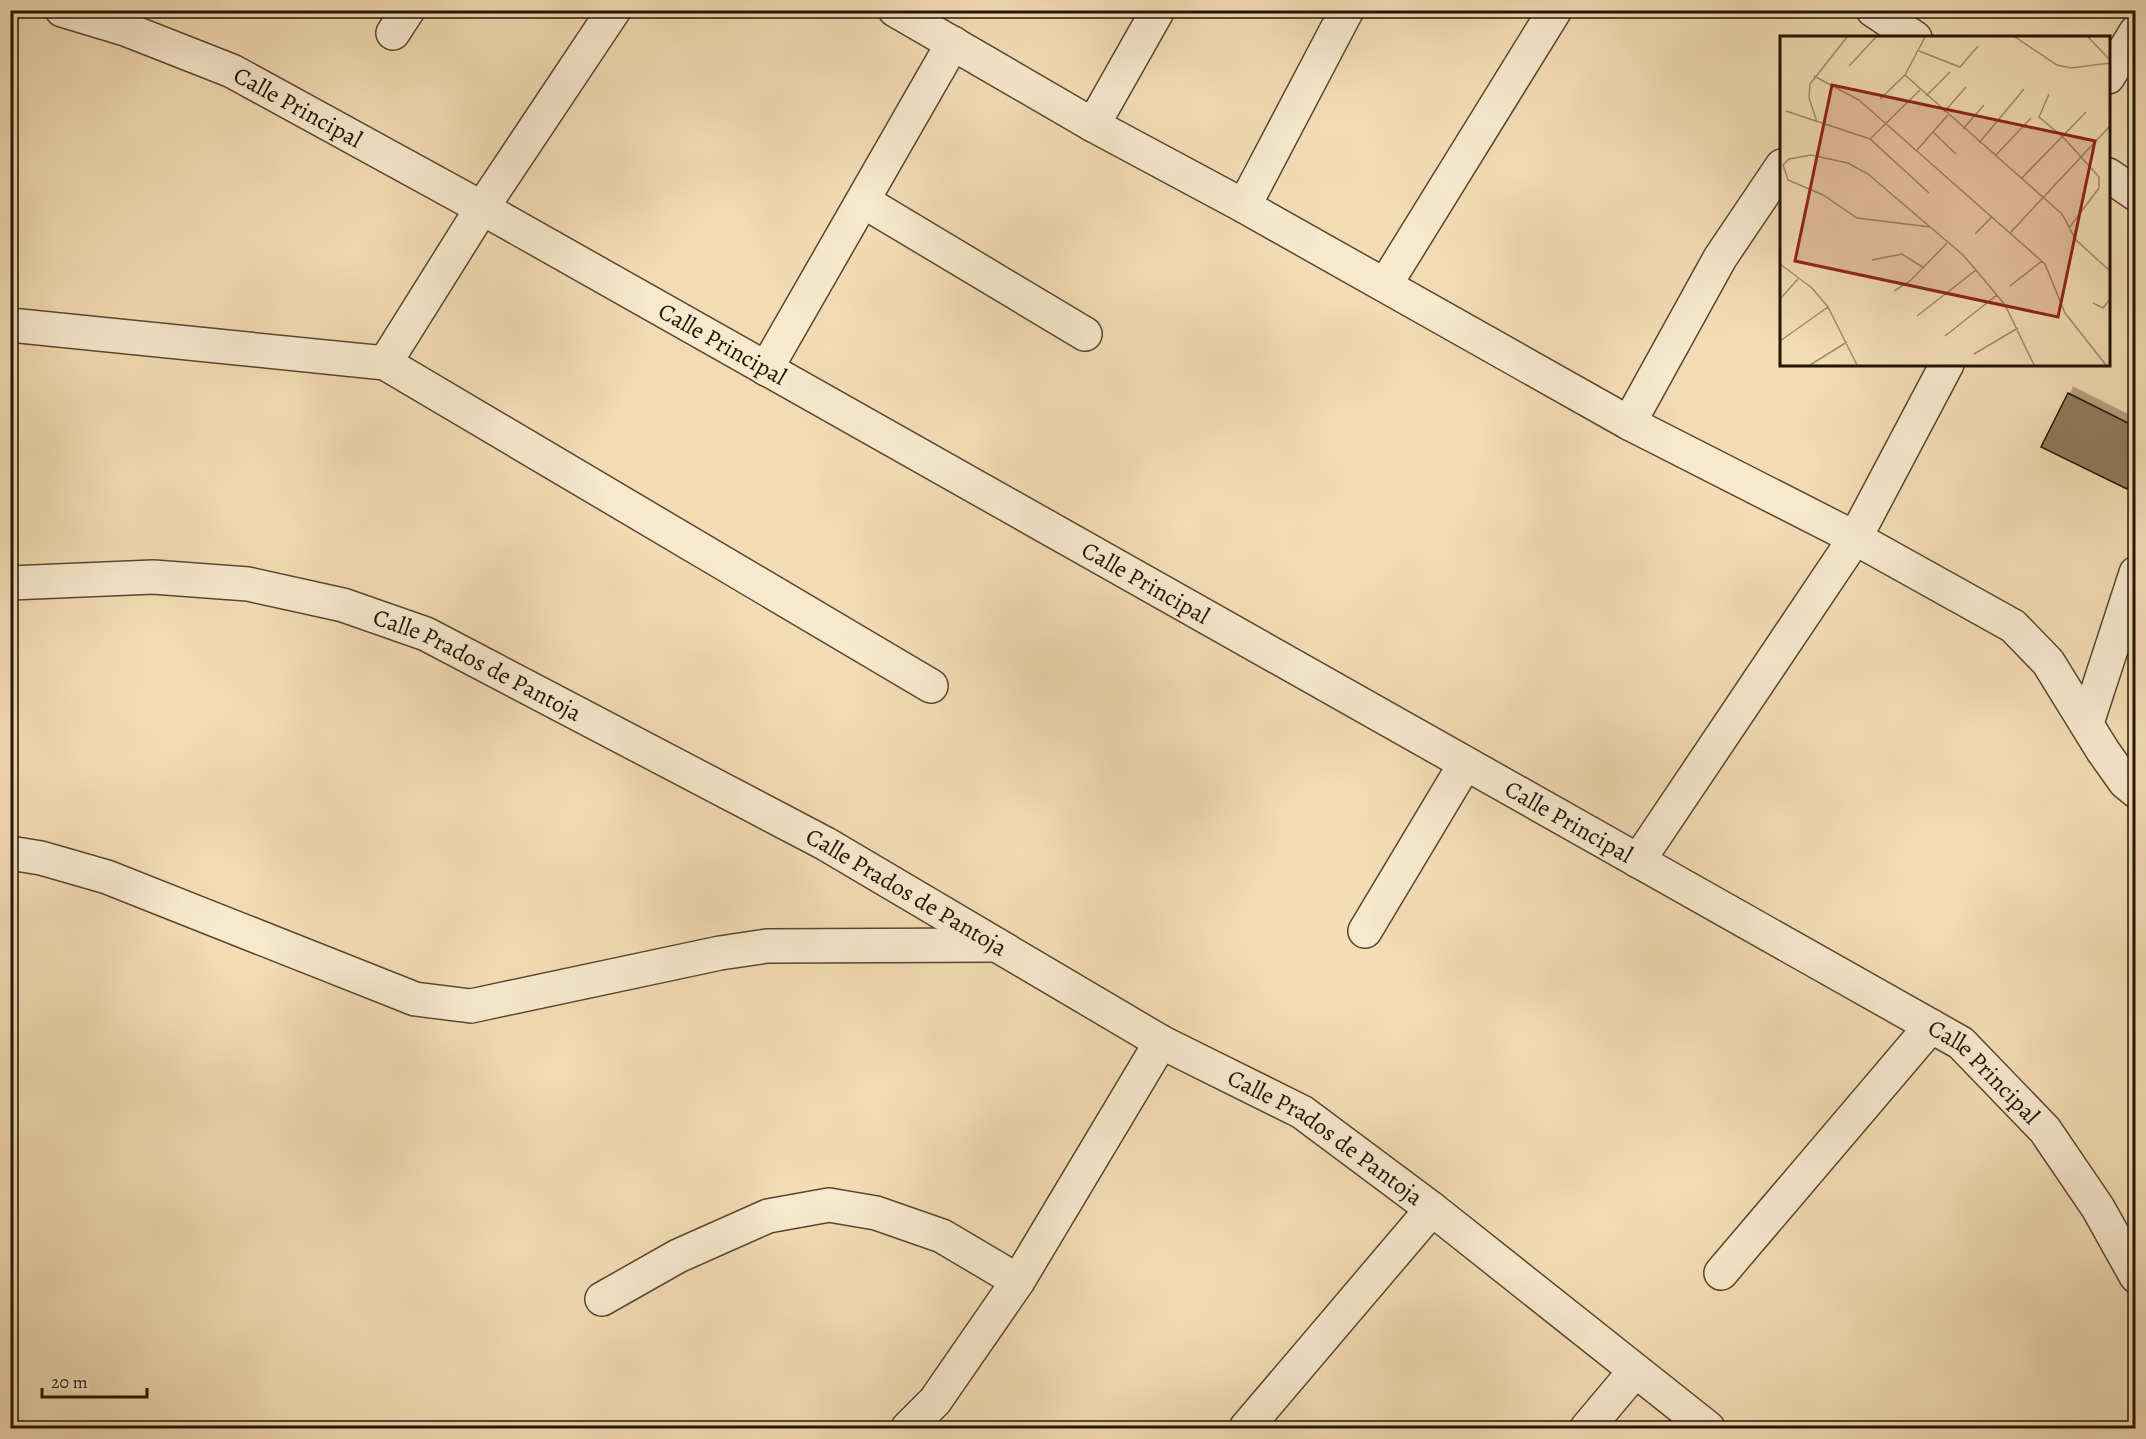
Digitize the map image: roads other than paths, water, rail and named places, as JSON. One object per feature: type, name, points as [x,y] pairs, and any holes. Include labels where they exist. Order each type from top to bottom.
[{"type":"street","name":"Calle Principal","points":[[62,10],[125,29],[232,70],[482,208],[1960,1043],[2045,1130],[2098,1208],[2136,1276]]},
{"type":"street","points":[[385,363],[482,208],[614,10]]},
{"type":"street","points":[[1093,125],[1158,10]]},
{"type":"street","points":[[1244,206],[1347,10]]},
{"type":"street","points":[[1385,285],[1555,10]]},
{"type":"street","points":[[912,14],[953,43],[1093,125],[1244,206],[1629,423],[1856,538],[2013,626],[2048,662],[2120,774],[2136,790]]},
{"type":"street","points":[[2110,75],[2136,32]]},
{"type":"street","points":[[766,369],[953,43]]},
{"type":"street","points":[[1629,423],[1720,258],[1780,168]]},
{"type":"street","points":[[2110,176],[2136,194]]},
{"type":"street","points":[[863,201],[1085,334]]},
{"type":"street","points":[[10,325],[385,363],[931,686]]},
{"type":"street","points":[[1638,861],[1856,538],[1946,366]]},
{"type":"street","points":[[2087,723],[2136,573]]},
{"type":"street","name":"Calle Prados de Pantoja","points":[[10,583],[153,577],[248,584],[343,606],[426,634],[826,844],[1161,1042],[1302,1112],[1432,1209],[1708,1428]]},
{"type":"street","points":[[1365,931],[1465,764]]},
{"type":"street","points":[[10,853],[40,858],[107,878],[415,999],[471,1006],[720,953],[767,946],[996,945]]},
{"type":"street","points":[[1721,1273],[1931,1026]]},
{"type":"street","points":[[908,1428],[935,1401],[1018,1281],[1161,1042]]},
{"type":"street","points":[[602,1299],[678,1256],[768,1216],[829,1204],[876,1213],[942,1236],[1018,1281]]},
{"type":"street","points":[[1246,1428],[1432,1209]]},
{"type":"street","points":[[1587,1428],[1635,1371]]}]
